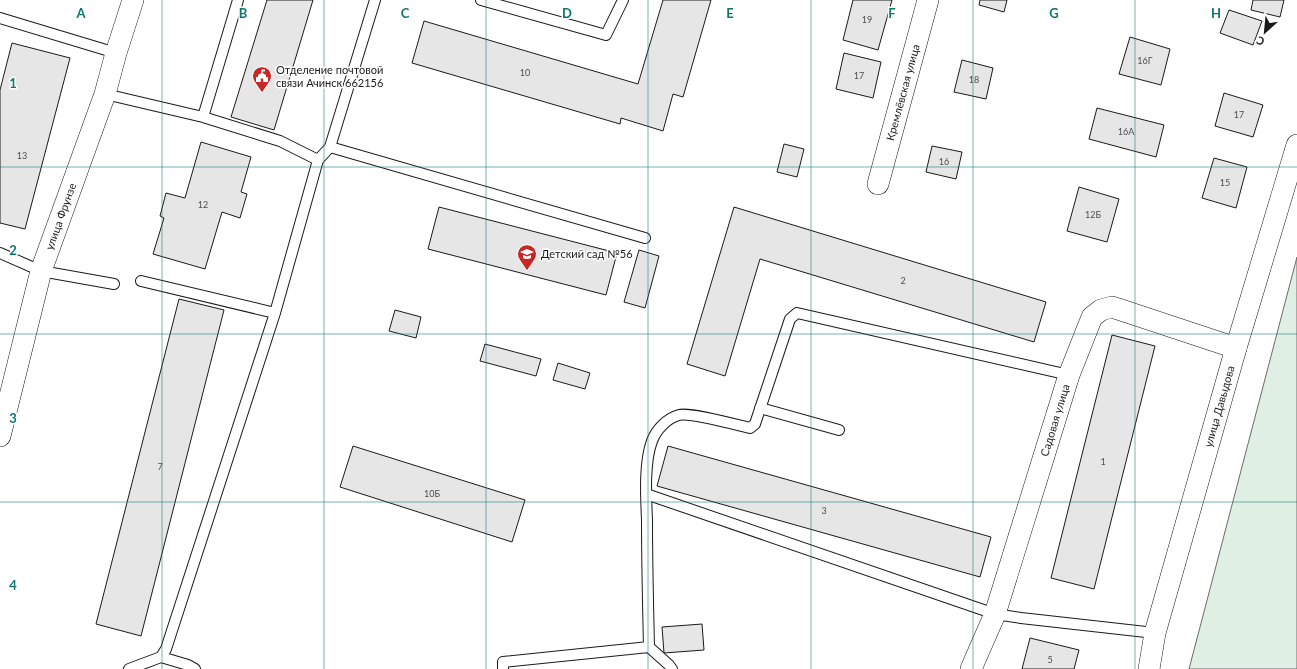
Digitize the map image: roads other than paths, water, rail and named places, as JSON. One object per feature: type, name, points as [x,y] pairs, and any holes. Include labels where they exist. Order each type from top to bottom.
[{"type":"street","name":"улица Фрунзе","points":[[0,436],[41,271],[105,94],[133,0]]},
{"type":"street","name":"Кремлёвская улица","points":[[878,184],[928,0]]},
{"type":"street","name":"улица Давыдова","points":[[1148,669],[1155,633],[1236,348],[1297,145]]},
{"type":"street","name":"Садовая улица","points":[[971,669],[994,614],[1069,375],[1092,317],[1101,310],[1112,307],[1236,348]]},
{"type":"lane","points":[[203,117],[238,0]]},
{"type":"lane","points":[[161,657],[166,649],[274,313],[318,160],[330,147],[375,0]]},
{"type":"lane","points":[[481,0],[606,35],[623,0]]},
{"type":"lane","points":[[0,18],[116,53]]},
{"type":"lane","points":[[105,94],[203,117],[280,141],[318,160]]},
{"type":"lane","points":[[330,147],[645,238]]},
{"type":"lane","points":[[0,252],[41,271],[114,284]]},
{"type":"lane","points":[[141,281],[274,313]]},
{"type":"lane","points":[[672,669],[649,647],[646,494],[648,455],[652,440],[657,431],[665,422],[680,414],[694,415],[750,428],[755,424],[790,319],[797,313],[1069,375]]},
{"type":"lane","points":[[760,408],[839,430]]},
{"type":"lane","points":[[646,494],[994,614],[1155,633]]},
{"type":"lane","points":[[504,669],[503,662],[649,647]]},
{"type":"lane","points":[[129,669],[161,657],[188,665],[195,669]]},
{"type":"place","name":"Отделение почтовой связи Ачинск 662156","points":[[262,93]]},
{"type":"place","name":"Детский сад №56","points":[[527,271]]}]
